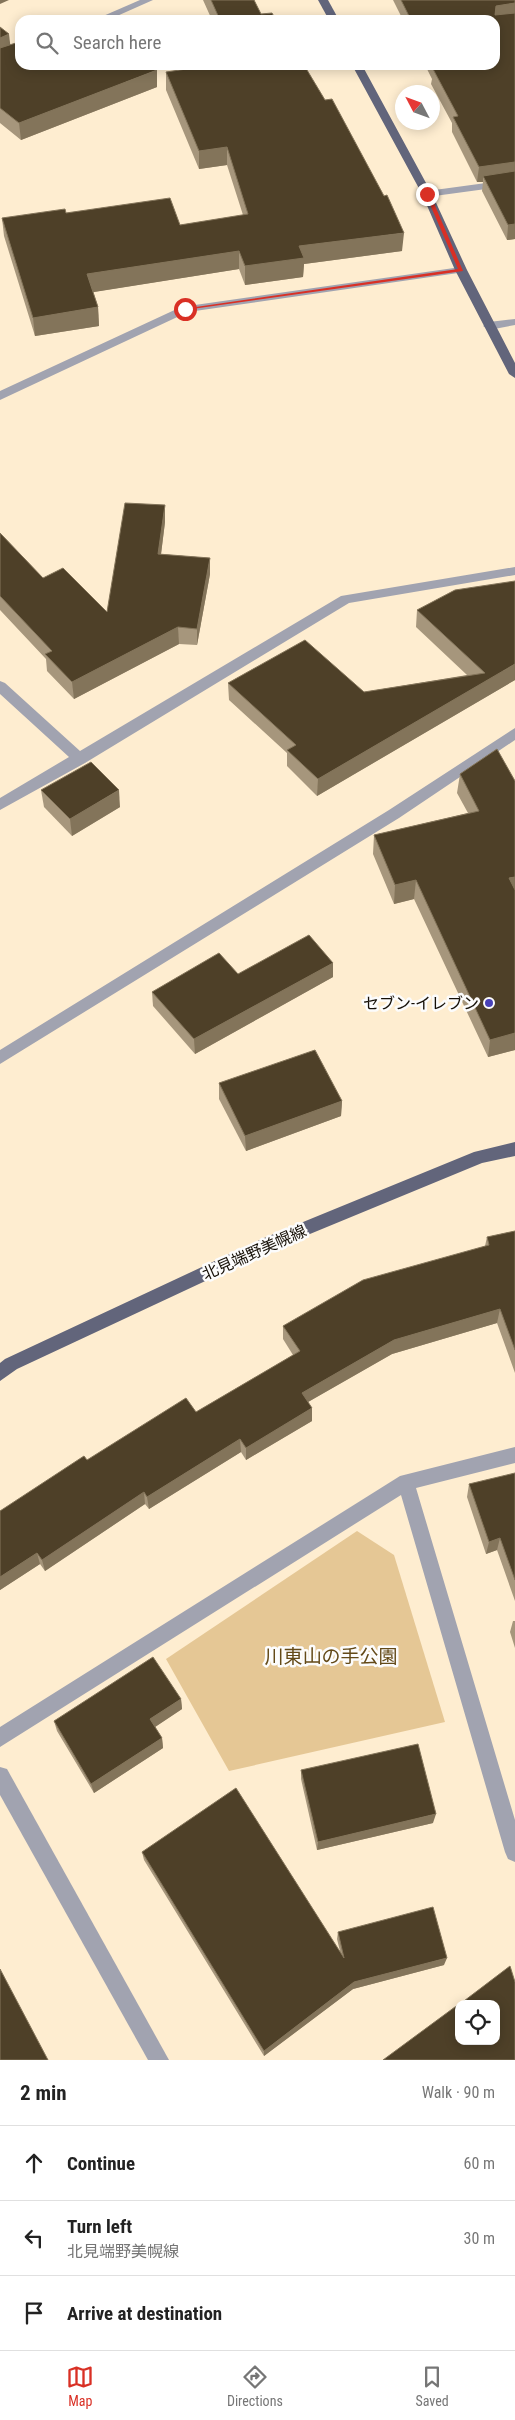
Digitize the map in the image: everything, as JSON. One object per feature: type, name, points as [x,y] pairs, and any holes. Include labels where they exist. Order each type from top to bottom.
[{"type":"main road","points":[[323,0],[331,15]]},
{"type":"main road","points":[[360,70],[427,194],[461,270],[515,374]]},
{"type":"main road","name":"北見端野美幌線","points":[[4,1366],[270,1243],[480,1157],[515,1149]]},
{"type":"street","points":[[111,15],[148,0]]},
{"type":"street","points":[[427,194],[515,182]]},
{"type":"street","points":[[0,396],[185,309],[461,270]]},
{"type":"street","points":[[489,326],[515,322]]},
{"type":"street","points":[[0,805],[346,599],[515,571]]},
{"type":"street","points":[[0,686],[80,759]]},
{"type":"street","points":[[0,1058],[394,814],[515,733]]},
{"type":"street","points":[[0,1738],[406,1482],[515,1455]]},
{"type":"street","points":[[406,1482],[515,1852]]},
{"type":"street","points":[[0,1776],[159,2060]]},
{"type":"green space","name":"川東山の手公園","points":[[357,1531],[394,1555],[445,1722],[229,1771],[166,1659]]},
{"type":"building","points":[[211,0],[254,0],[261,14],[272,13],[273,15],[218,15]]},
{"type":"building","points":[[401,0],[515,0],[515,3],[496,6],[495,15],[408,15]]},
{"type":"building","points":[[515,13],[515,162],[479,167],[453,117],[458,116],[434,70],[500,70],[500,15],[495,15]]},
{"type":"building","points":[[0,27],[9,34],[0,38]]},
{"type":"building","points":[[15,43],[15,70],[157,70],[19,123],[0,108],[0,48]]},
{"type":"building","points":[[180,70],[307,70],[325,100],[332,99],[384,196],[387,195],[404,233],[299,246],[304,258],[245,266],[239,251],[87,274],[98,307],[33,318],[2,218],[65,209],[66,213],[170,198],[180,225],[248,214],[227,147],[199,151],[166,72]]},
{"type":"building","points":[[515,171],[515,224],[508,225],[483,176]]},
{"type":"building","points":[[125,503],[165,505],[158,554],[210,558],[197,629],[178,627],[72,682],[45,654],[52,651],[0,596],[0,533],[43,578],[63,568],[107,612]]},
{"type":"building","points":[[515,581],[515,664],[318,779],[287,750],[296,745],[228,683],[305,640],[364,692],[485,673],[417,610],[455,590]]},
{"type":"building","points":[[497,749],[515,781],[515,877],[509,878],[515,890],[515,1033],[490,1040],[416,880],[395,885],[374,835],[479,811],[460,774]]},
{"type":"building","points":[[91,762],[119,790],[70,819],[41,790]]},
{"type":"building","points":[[309,935],[333,963],[194,1039],[152,992],[219,953],[238,974]]},
{"type":"building","points":[[315,1050],[342,1101],[245,1136],[219,1083]]},
{"type":"building","points":[[515,1231],[515,1350],[500,1309],[394,1340],[302,1393],[312,1408],[246,1448],[240,1439],[147,1497],[144,1492],[42,1560],[37,1553],[0,1577],[0,1511],[84,1456],[87,1460],[186,1398],[196,1412],[300,1351],[283,1326],[363,1280],[489,1245],[487,1237]]},
{"type":"building","points":[[515,1473],[515,1580],[500,1538],[489,1542],[469,1484]]},
{"type":"building","points":[[153,1657],[181,1699],[150,1719],[162,1738],[91,1784],[54,1721]]},
{"type":"building","points":[[418,1744],[436,1814],[318,1842],[301,1770]]},
{"type":"building","points":[[236,1788],[344,1958],[338,1932],[433,1907],[447,1958],[354,1982],[264,2051],[142,1852]]},
{"type":"building","points":[[510,1966],[515,1982],[515,2060],[383,2060],[455,2007],[455,2045],[500,2045],[500,2000],[465,2000]]},
{"type":"building","points":[[0,1969],[48,2060],[0,2060]]},
{"type":"place","name":"セブン-イレブン","points":[[489,1003]]},
{"type":"route","points":[[185,309],[461,270],[427,194]]}]
